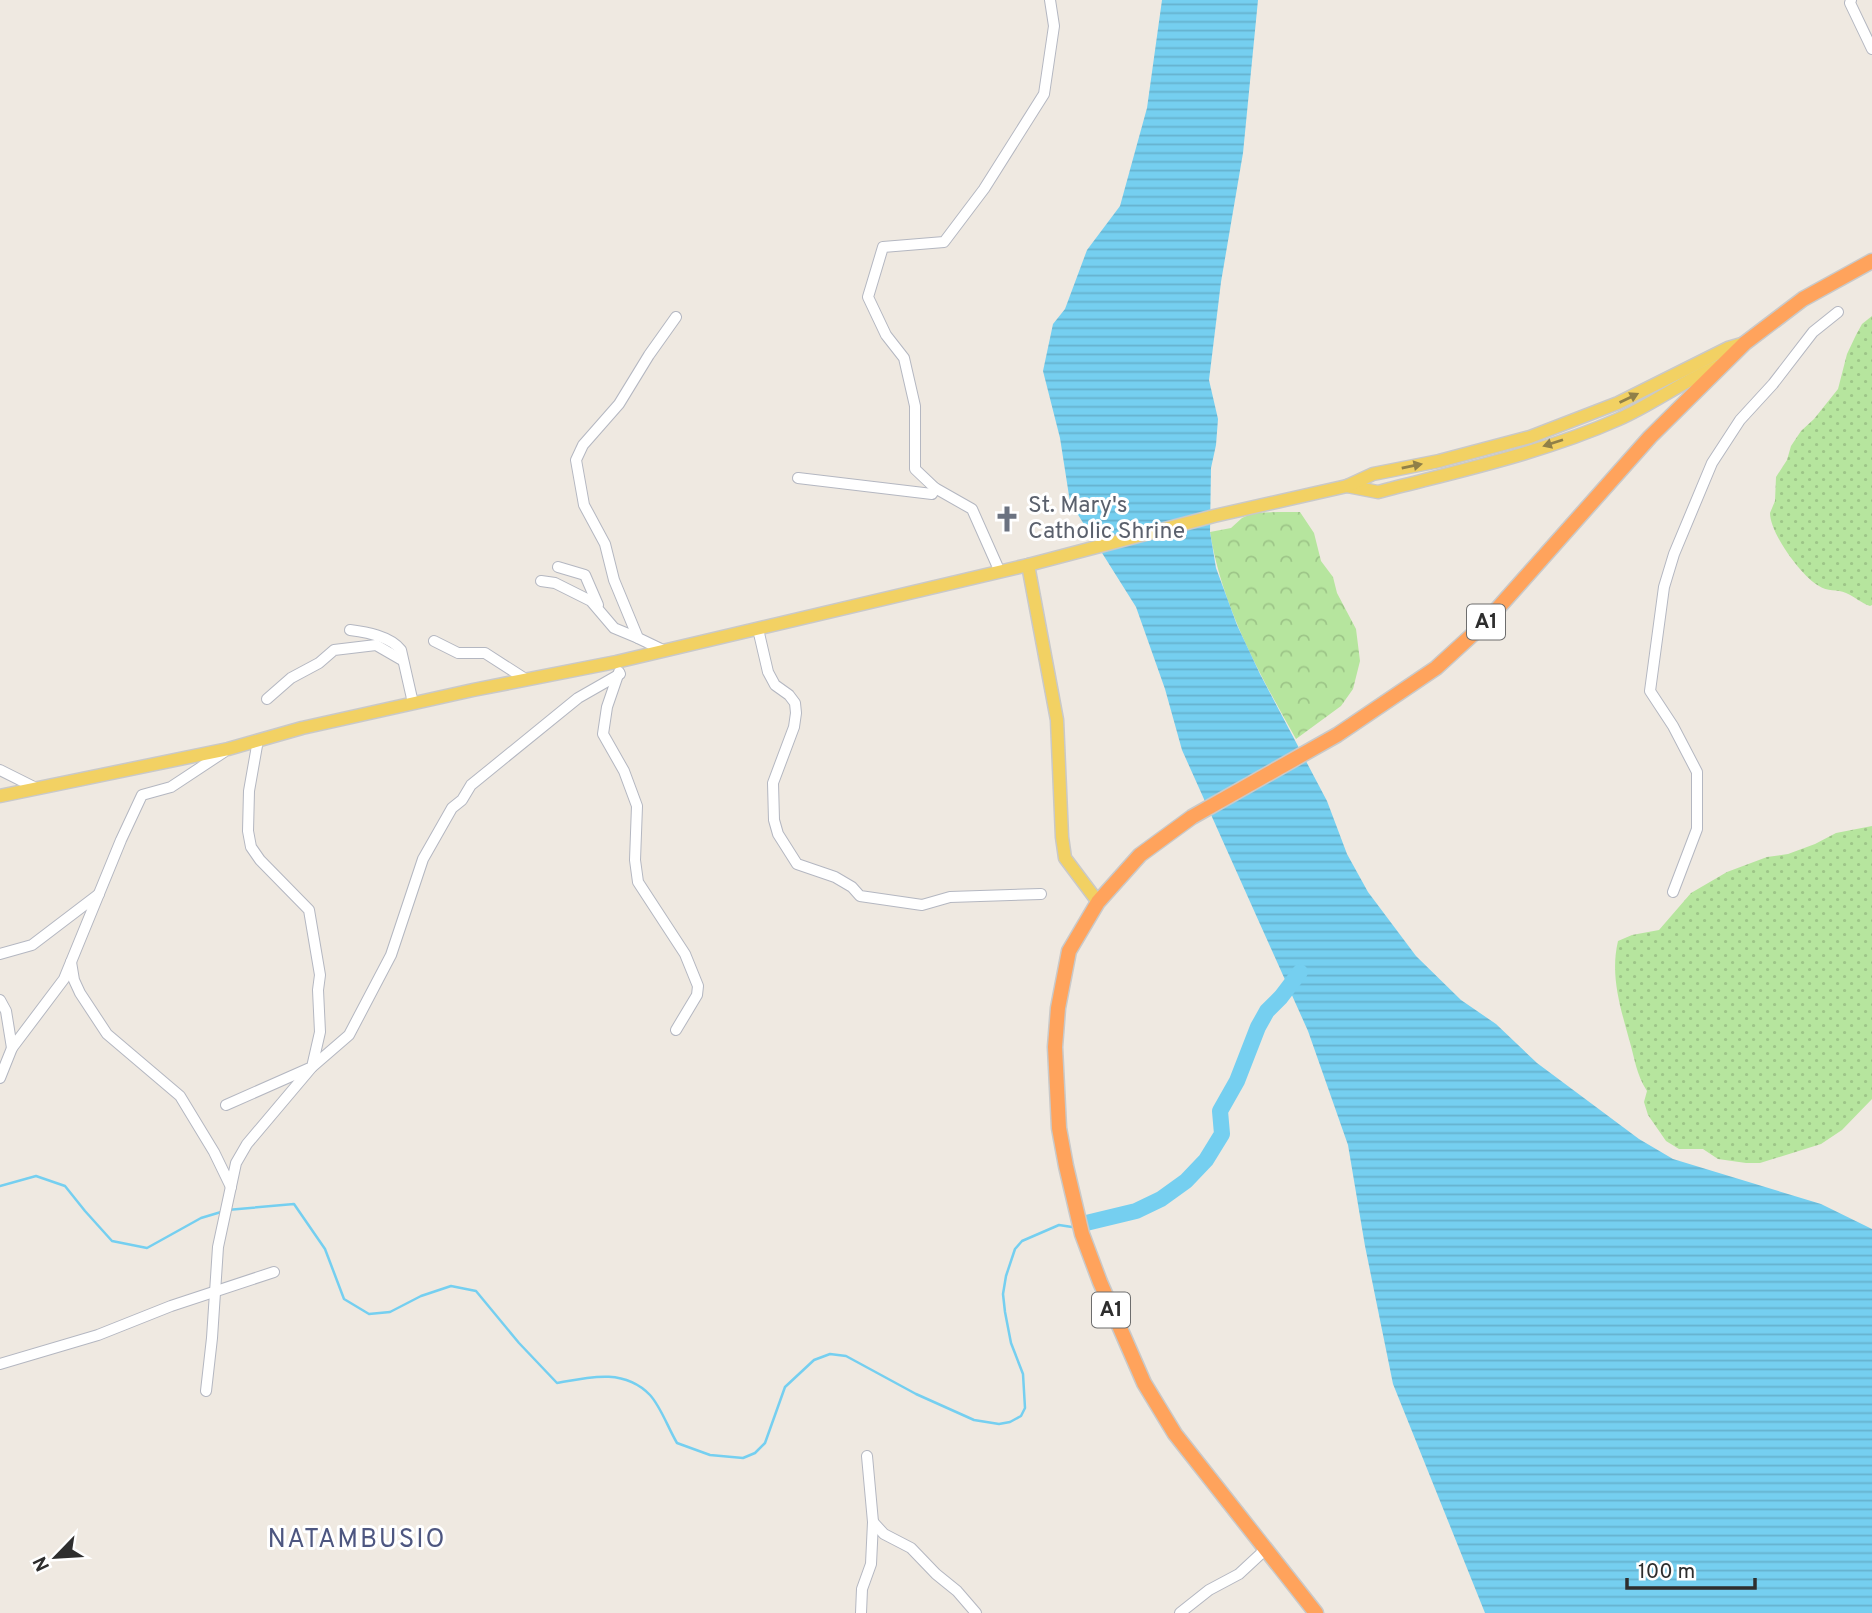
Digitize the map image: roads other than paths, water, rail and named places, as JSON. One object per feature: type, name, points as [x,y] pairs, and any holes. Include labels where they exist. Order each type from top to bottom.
[{"type":"highway","name":"A1","points":[[1316,1613],[1175,1434],[1157,1406],[1124,1341],[1082,1234],[1059,1128],[1055,1047],[1058,1008],[1069,951],[1098,902],[1140,855],[1192,817],[1336,735],[1436,668],[1483,625],[1681,404],[1745,343],[1803,299],[1872,261]]},
{"type":"main road","name":"A1","points":[[1028,565],[1213,516],[1347,486],[1373,474],[1439,461],[1530,437],[1618,403],[1728,348],[1745,343]]},
{"type":"main road","name":"A1","points":[[1347,486],[1378,492],[1559,441],[1620,419],[1706,371],[1726,363]]},
{"type":"main road","points":[[0,796],[228,749],[302,727],[412,703],[527,680],[618,668],[665,651],[1028,565],[1057,720],[1065,858],[1098,902]]},
{"type":"street","points":[[1000,572],[972,509],[935,488],[915,469],[915,406],[904,358],[886,335],[868,297],[883,247],[944,242],[984,189],[1044,94],[1054,26],[1050,0]]},
{"type":"street","points":[[1851,0],[1850,3],[1872,49]]},
{"type":"street","points":[[1673,892],[1697,829],[1697,772],[1673,726],[1650,691],[1664,587],[1674,554],[1712,463],[1740,420],[1773,384],[1813,332],[1838,312]]},
{"type":"street","points":[[638,638],[614,580],[605,544],[583,505],[576,460],[583,445],[619,404],[649,355],[677,317]]},
{"type":"street","points":[[798,478],[932,494],[935,488]]},
{"type":"street","points":[[558,567],[585,575],[600,609],[614,628],[665,651]]},
{"type":"street","points":[[541,581],[555,583],[573,591],[600,609]]},
{"type":"street","points":[[758,629],[768,672],[775,685],[795,703],[794,727],[773,783],[774,820],[778,834],[797,864],[835,877],[852,887],[860,896],[894,902],[922,905],[950,897],[1041,894]]},
{"type":"street","points":[[349,630],[367,632],[391,640],[401,650],[412,703]]},
{"type":"street","points":[[434,641],[458,653],[485,653],[527,680]]},
{"type":"street","points":[[267,699],[291,678],[319,663],[334,650],[376,645],[402,660]]},
{"type":"street","points":[[618,668],[603,734],[624,771],[637,806],[635,860],[638,882],[685,954],[698,986],[697,995],[676,1030]]},
{"type":"street","points":[[206,1391],[218,1247],[236,1163],[247,1144],[312,1067],[349,1035],[391,955],[423,859],[452,808],[471,785],[618,668]]},
{"type":"street","points":[[258,740],[248,791],[248,831],[251,847],[260,860],[309,910],[320,975],[320,1032],[312,1067]]},
{"type":"street","points":[[0,1078],[12,1048],[48,1004],[64,979],[142,795],[172,787],[228,749]]},
{"type":"street","points":[[0,770],[36,788]]},
{"type":"street","points":[[0,954],[32,945],[99,894]]},
{"type":"street","points":[[71,962],[74,980],[80,993],[107,1034],[180,1096],[232,1188]]},
{"type":"street","points":[[0,1000],[6,1011],[12,1048]]},
{"type":"street","points":[[226,1105],[312,1067]]},
{"type":"street","points":[[0,1364],[98,1335],[171,1306],[274,1272]]},
{"type":"street","points":[[861,1613],[862,1589],[871,1564],[873,1522],[867,1456]]},
{"type":"street","points":[[873,1522],[884,1534],[911,1548],[957,1591],[976,1613]]},
{"type":"street","points":[[1180,1613],[1209,1590],[1238,1574],[1267,1548]]},
{"type":"water","points":[[1162,0],[1258,0],[1243,153],[1221,282],[1209,380],[1218,419],[1211,468],[1210,532],[1216,568],[1237,625],[1327,801],[1347,854],[1368,892],[1416,956],[1461,1000],[1496,1024],[1537,1063],[1639,1139],[1673,1159],[1821,1204],[1872,1229],[1872,1613],[1485,1613],[1393,1384],[1348,1145],[1308,1031],[1182,750],[1165,689],[1136,607],[1070,502],[1060,438],[1043,371],[1053,324],[1065,309],[1087,250],[1120,206],[1147,108]]},
{"type":"waterway","points":[[1082,1224],[1136,1211],[1161,1199],[1186,1181],[1206,1160],[1222,1134],[1220,1111],[1237,1081],[1258,1027],[1267,1011],[1300,972]]},
{"type":"waterway","points":[[0,1186],[36,1176],[65,1186],[112,1241],[147,1248],[201,1218],[221,1212]]},
{"type":"waterway","points":[[227,1210],[294,1204],[325,1249],[344,1299],[369,1314],[390,1312],[421,1296],[451,1286],[476,1291],[557,1383],[594,1377],[629,1381],[640,1386],[654,1400],[677,1443],[710,1455],[743,1458],[755,1453],[765,1443],[785,1387],[814,1360],[830,1354],[846,1356],[916,1394],[974,1420],[999,1424],[1021,1416],[1025,1408],[1023,1374],[1011,1343],[1005,1312],[1003,1294],[1006,1276],[1015,1249],[1022,1241],[1059,1225],[1072,1227]]},
{"type":"place","name":"St. Mary's Catholic Shrine","points":[[1007,519]]},
{"type":"district","name":"NATAMBUSIO","points":[[357,1540]]}]
